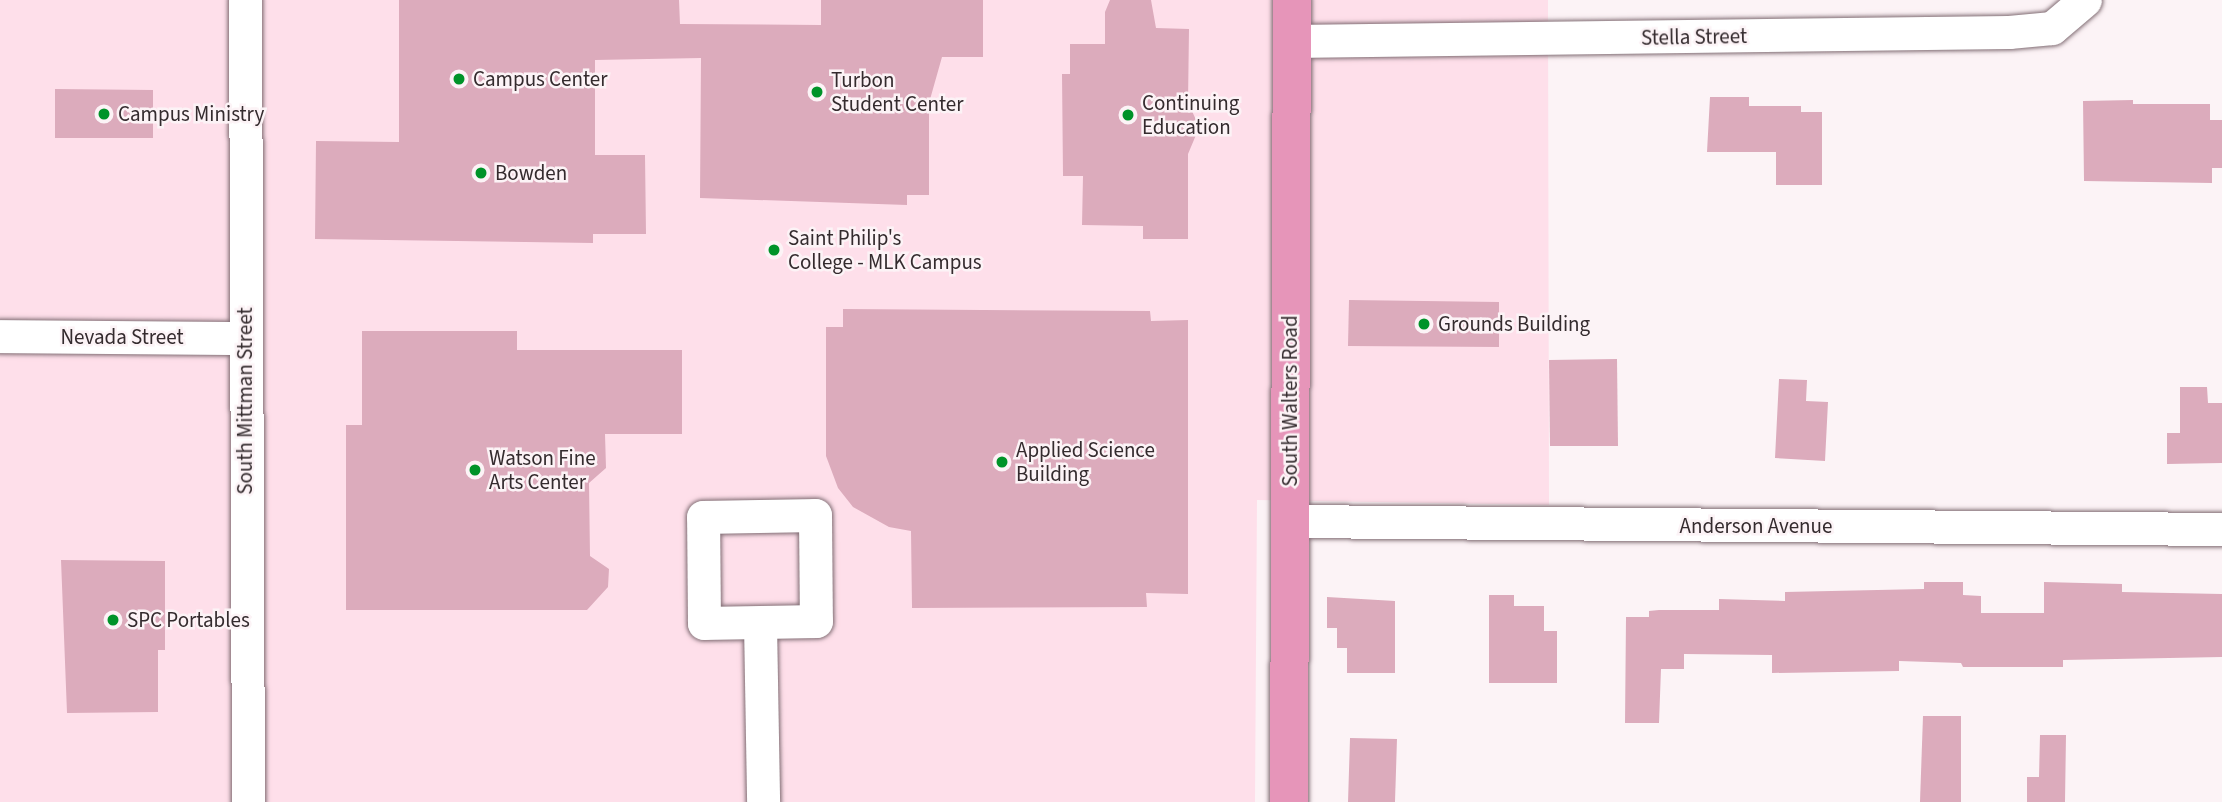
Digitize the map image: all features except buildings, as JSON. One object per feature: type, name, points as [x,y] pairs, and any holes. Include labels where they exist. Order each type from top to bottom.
[{"type":"main road","name":"South Walters Road","points":[[1289,802],[1292,0]]},
{"type":"street","name":"South Mittman Street","points":[[245,0],[244,338],[248,802]]},
{"type":"street","name":"Stella Street","points":[[1292,41],[2009,32],[2052,28],[2085,0]]},
{"type":"street","name":"Nevada Street","points":[[0,336],[244,338]]},
{"type":"street","points":[[815,515],[816,621],[760,622],[704,623],[703,517],[815,515]]},
{"type":"street","name":"Anderson Avenue","points":[[1290,521],[2222,529]]},
{"type":"street","points":[[760,622],[763,802]]},
{"type":"shaded area","name":"Saint Philip's College - MLK Campus","points":[[0,0],[1548,0],[1549,505],[1257,500],[1255,802],[0,802]]},
{"type":"place","name":"Campus Center","points":[[459,79]]},
{"type":"place","name":"Turbon Student Center","points":[[817,92]]},
{"type":"place","name":"Campus Ministry","points":[[104,114]]},
{"type":"place","name":"Continuing Education","points":[[1128,115]]},
{"type":"place","name":"Bowden","points":[[481,173]]},
{"type":"place","name":"Saint Philip's College - MLK Campus","points":[[774,250]]},
{"type":"place","name":"Grounds Building","points":[[1424,324]]},
{"type":"place","name":"Applied Science Building","points":[[1002,462]]},
{"type":"place","name":"Watson Fine Arts Center","points":[[475,470]]},
{"type":"place","name":"SPC Portables","points":[[113,620]]}]
